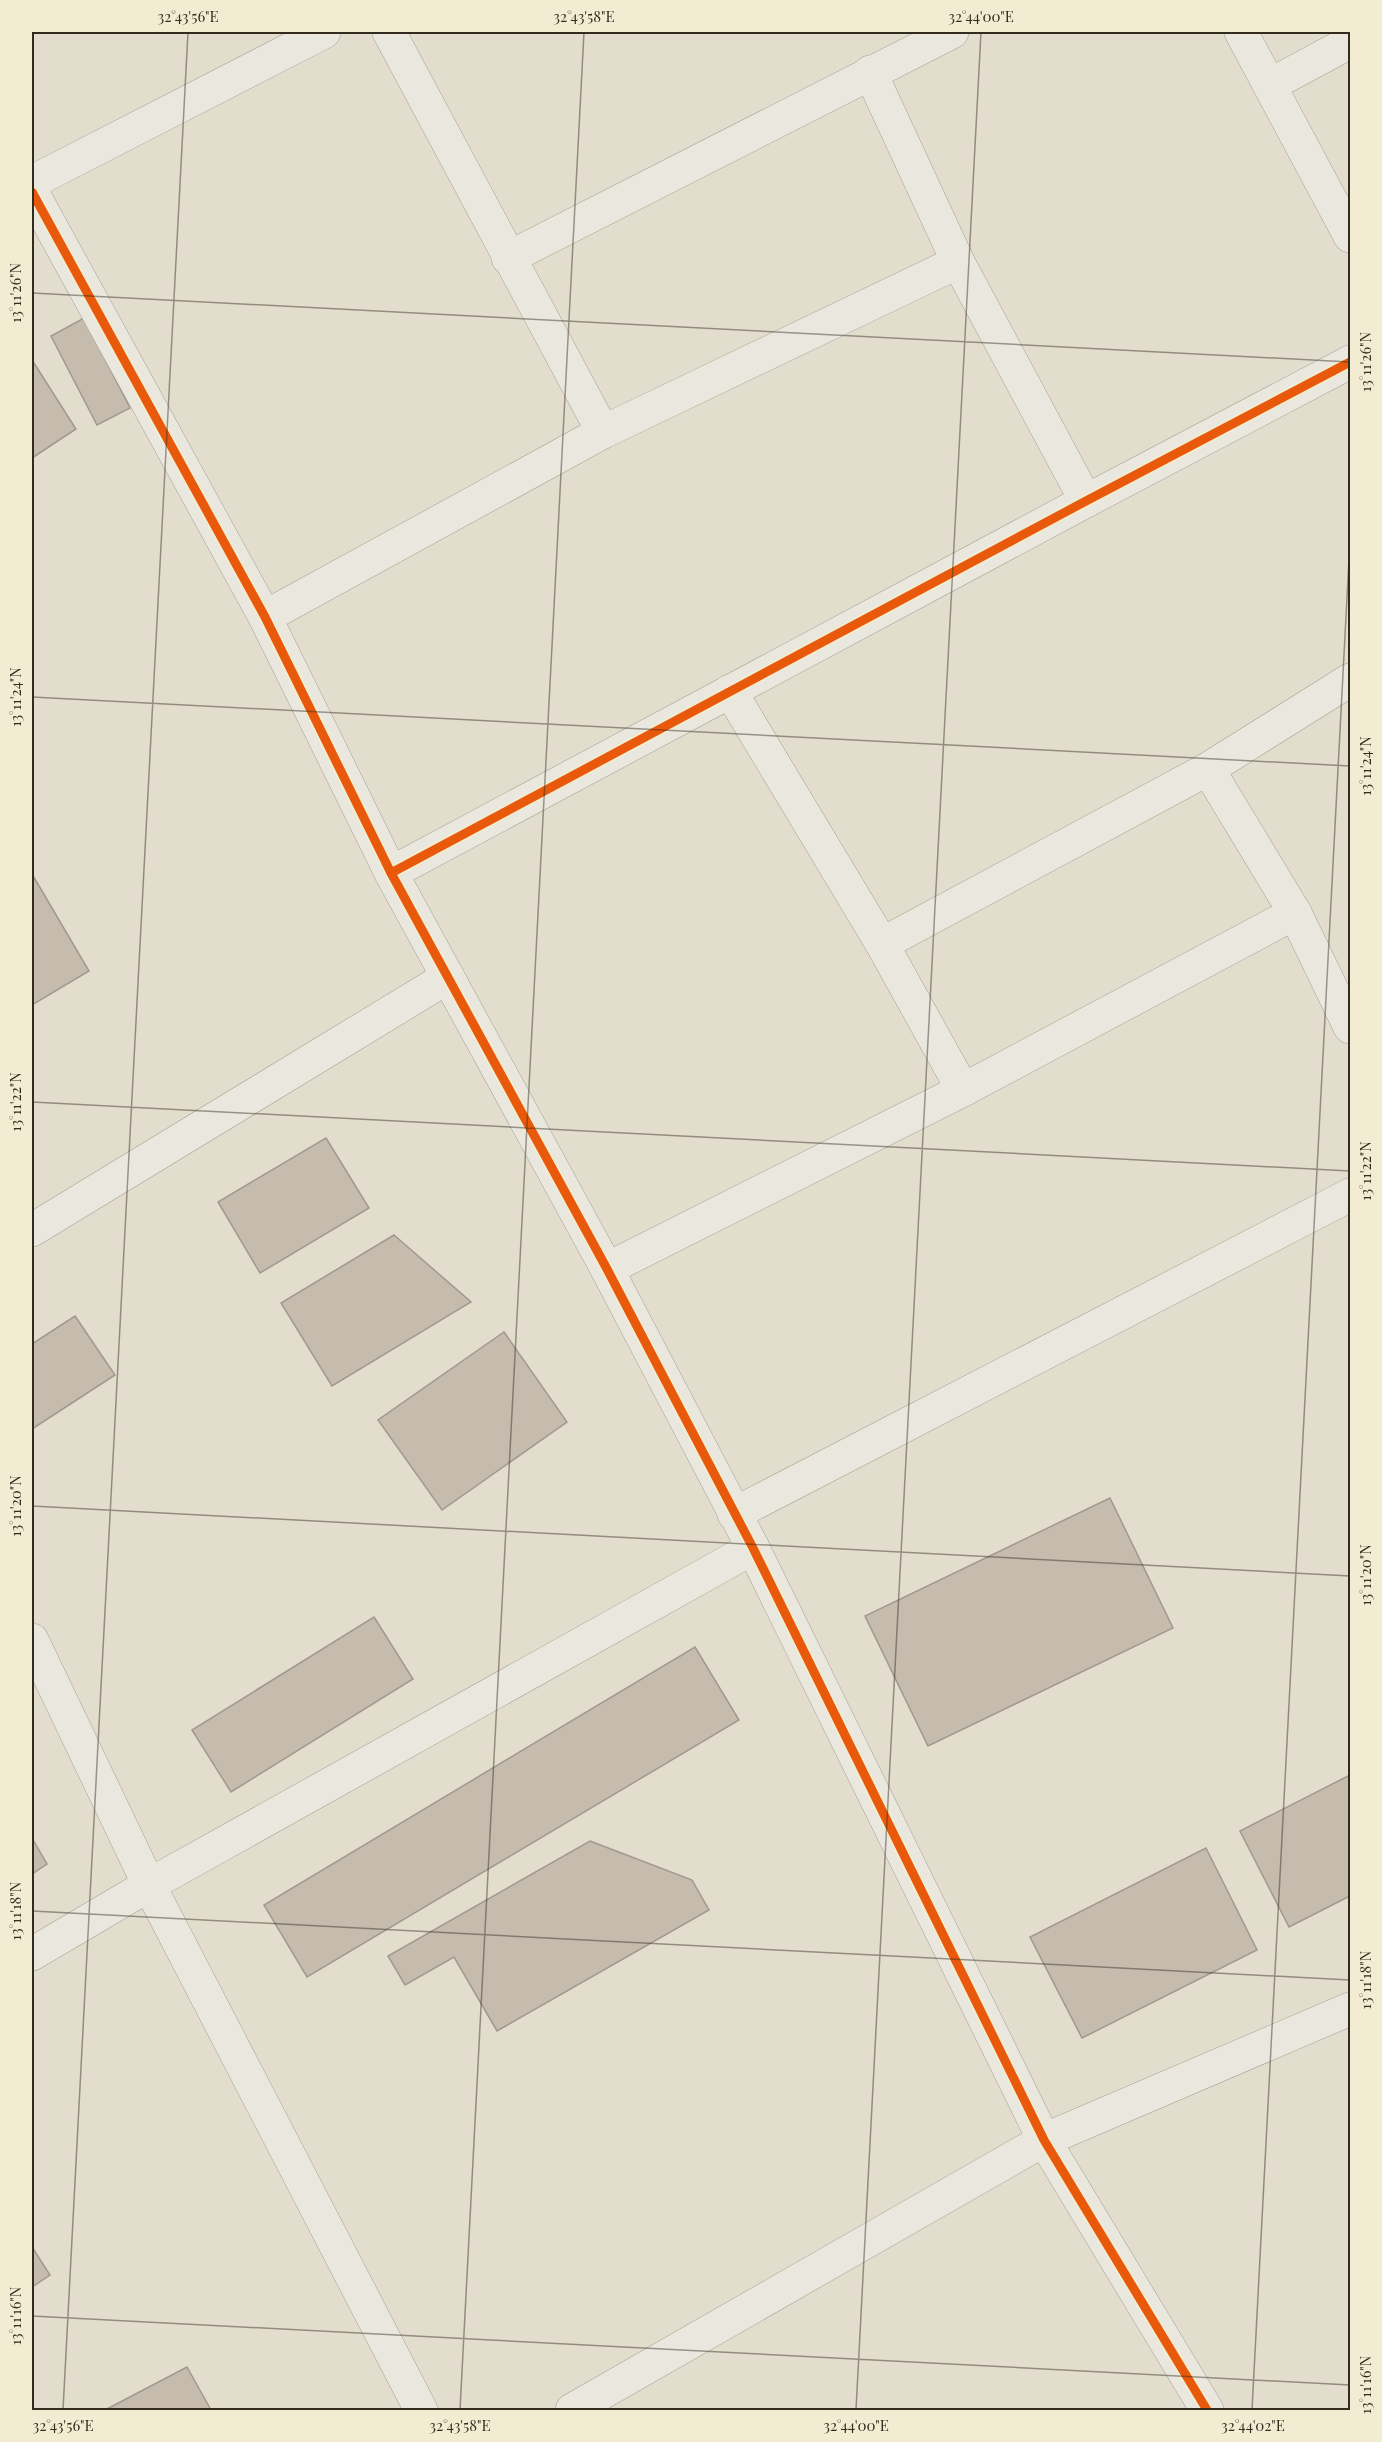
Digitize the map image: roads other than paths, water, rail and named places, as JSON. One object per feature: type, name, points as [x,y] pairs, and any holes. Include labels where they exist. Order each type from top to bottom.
[{"type":"street","points":[[32,182],[324,32]]},
{"type":"street","points":[[389,32],[603,432]]},
{"type":"street","points":[[508,258],[952,32]]},
{"type":"street","points":[[1241,32],[1350,237]]},
{"type":"street","points":[[1270,85],[1350,42]]},
{"type":"street","points":[[870,72],[958,262],[1086,501]]},
{"type":"street","points":[[32,192],[265,617],[391,873],[607,1269],[753,1548],[1044,2140],[1207,2410]]},
{"type":"street","points":[[265,617],[603,432],[958,262]]},
{"type":"street","points":[[391,873],[1350,362]]},
{"type":"street","points":[[882,944],[1208,769],[1350,680]]},
{"type":"street","points":[[730,691],[882,944],[963,1090]]},
{"type":"street","points":[[1208,769],[1295,913],[1350,1028]]},
{"type":"street","points":[[607,1269],[963,1090],[1295,913]]},
{"type":"street","points":[[32,1230],[448,977]]},
{"type":"street","points":[[734,1514],[1350,1195]]},
{"type":"street","points":[[32,1954],[149,1885],[753,1548]]},
{"type":"street","points":[[32,1640],[149,1885],[421,2410]]},
{"type":"street","points":[[572,2410],[1044,2140],[1350,2009]]}]
